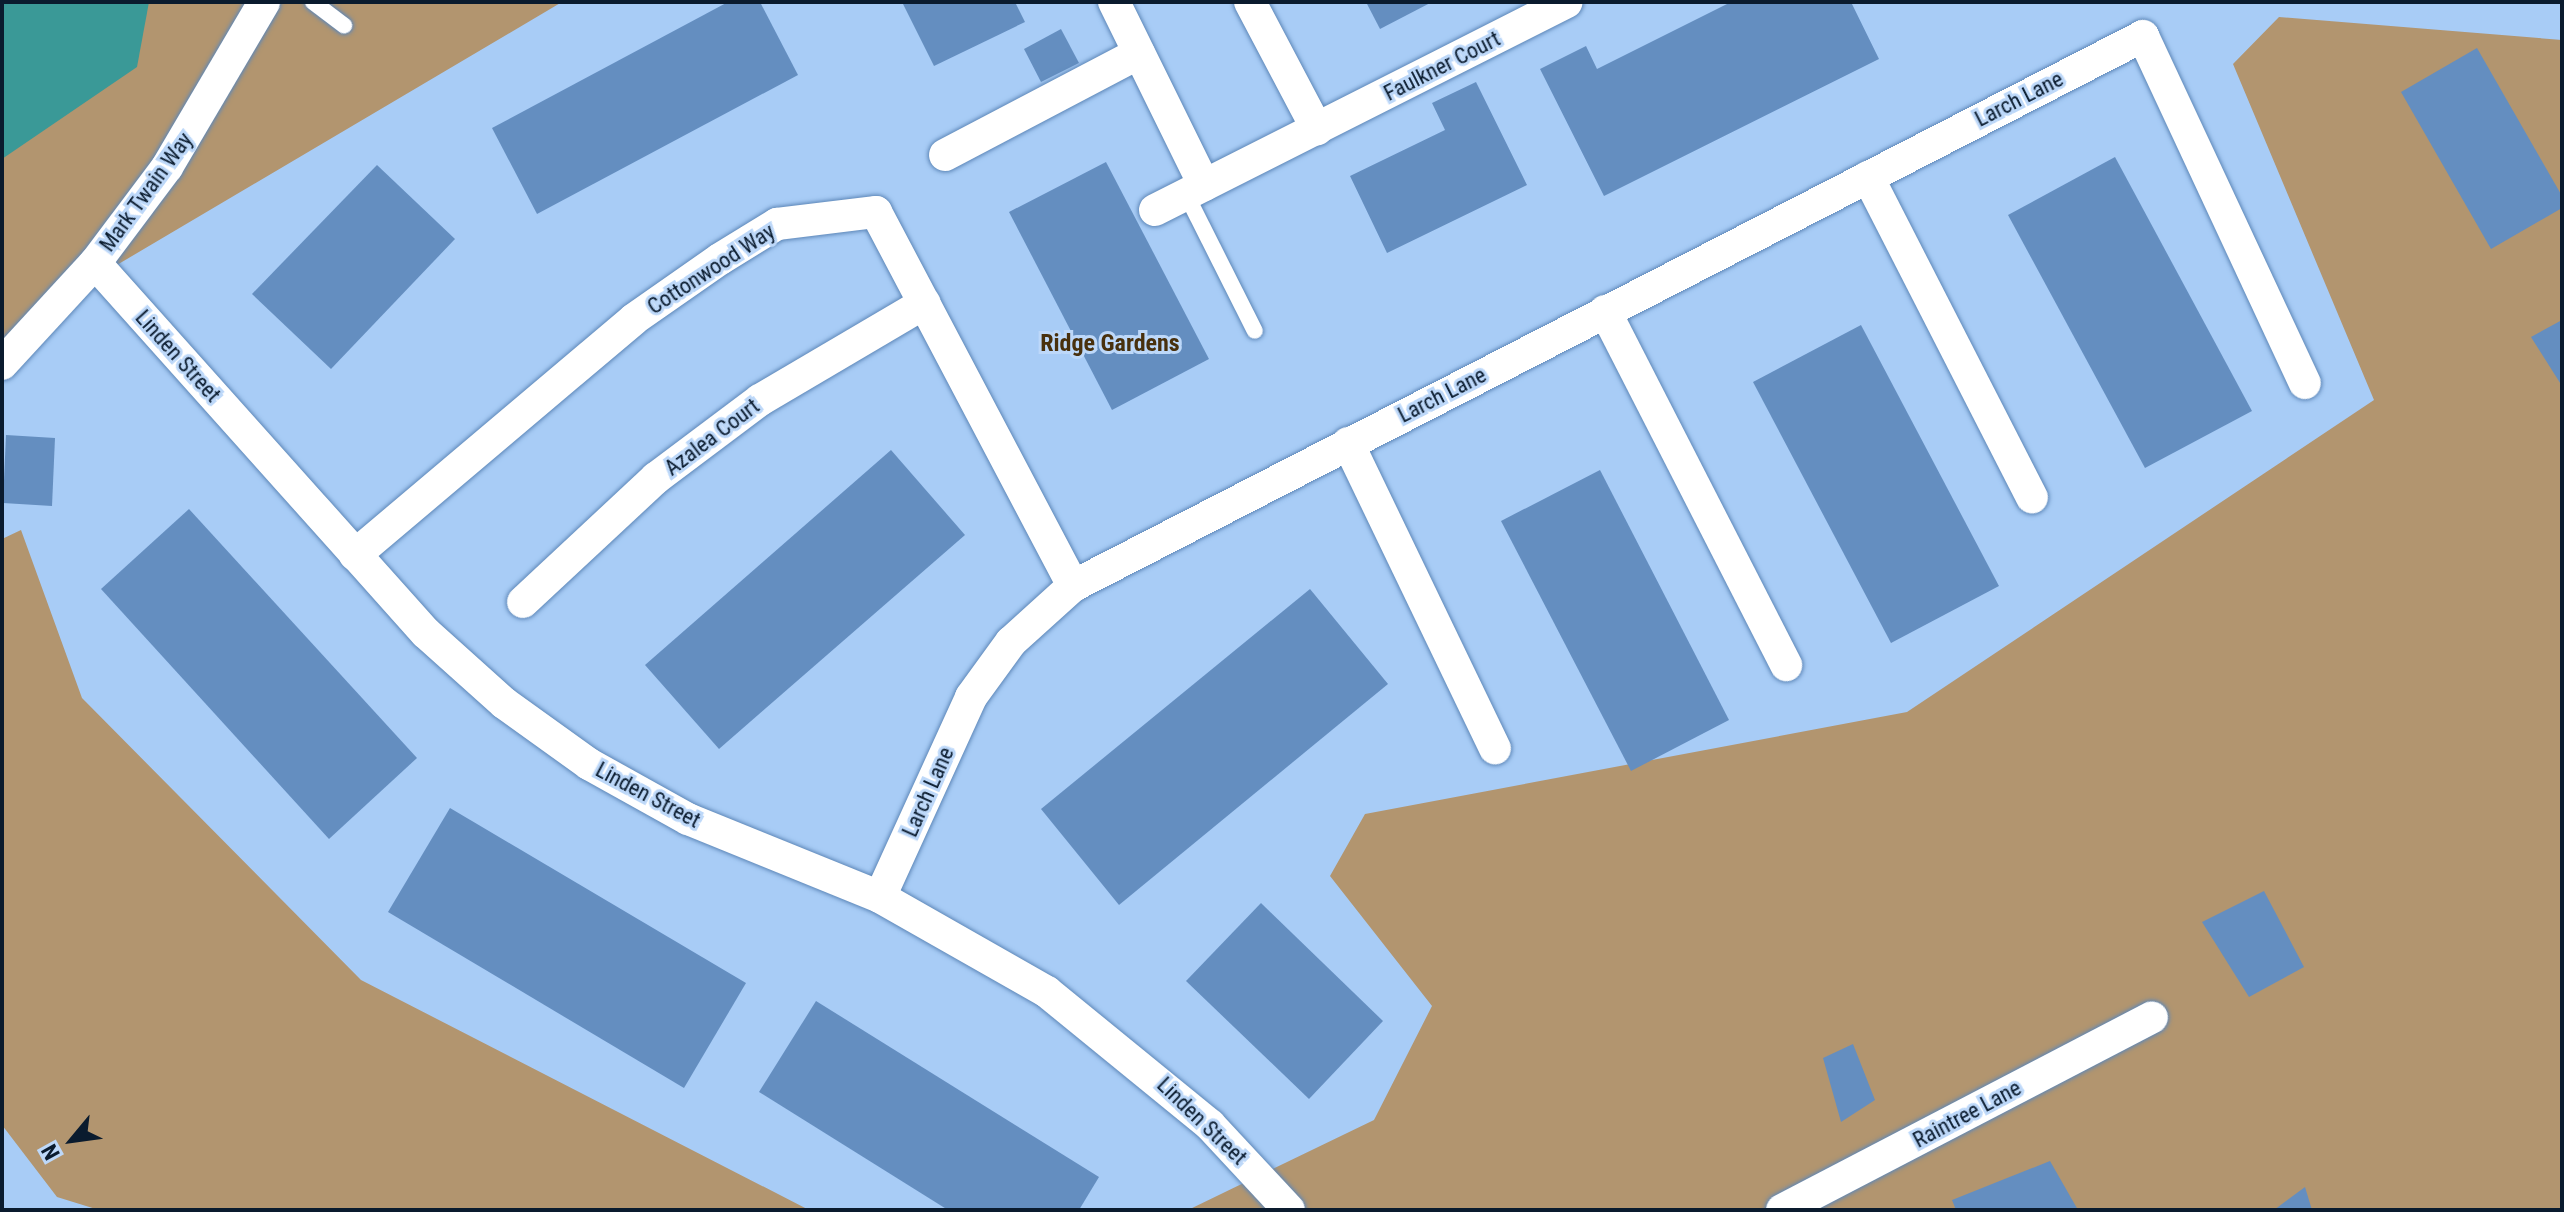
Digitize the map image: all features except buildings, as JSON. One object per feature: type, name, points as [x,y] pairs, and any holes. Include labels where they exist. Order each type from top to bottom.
[{"type":"street","name":"Mark Twain Way","points":[[2,364],[95,263],[167,167],[264,2]]},
{"type":"street","points":[[1114,2],[1139,53],[1195,190]]},
{"type":"street","points":[[1250,2],[1317,129]]},
{"type":"street","name":"Faulkner Court","points":[[1155,210],[1566,2]]},
{"type":"street","name":"Larch Lane","points":[[880,897],[971,697],[1011,642],[1073,586],[2143,36],[2305,383]]},
{"type":"street","points":[[945,155],[1139,53]]},
{"type":"street","points":[[1868,177],[2032,497]]},
{"type":"street","name":"Cottonwood Way","points":[[355,555],[634,319],[777,224],[876,212],[1073,586]]},
{"type":"street","name":"Linden Street","points":[[95,263],[355,555],[476,678],[589,764],[688,819],[880,897],[1047,992],[1132,1055],[1289,1210]]},
{"type":"street","name":"Azalea Court","points":[[523,602],[656,478],[726,426],[925,303]]},
{"type":"street","points":[[1605,311],[1786,665]]},
{"type":"street","points":[[1348,443],[1495,749]]},
{"type":"street","name":"Raintree Lane","points":[[1782,1210],[1826,1200],[2152,1017]]},
{"type":"lane","points":[[313,2],[344,25]]},
{"type":"lane","points":[[1195,190],[1255,331]]},
{"type":"shaded area","points":[[2,2],[562,2],[105,272],[2,372]]},
{"type":"shaded area","points":[[2,2],[149,2],[137,67],[2,159]]},
{"type":"shaded area","points":[[2279,17],[2562,40],[2562,1210],[1188,1210],[1374,1120],[1432,1006],[1330,876],[1365,814],[1907,712],[2374,400],[2233,64]]},
{"type":"shaded area","points":[[21,530],[82,698],[361,980],[809,1210],[99,1210],[57,1197],[2,1125],[2,539]]},
{"type":"district","name":"Ridge Gardens","points":[[1110,344]]}]
